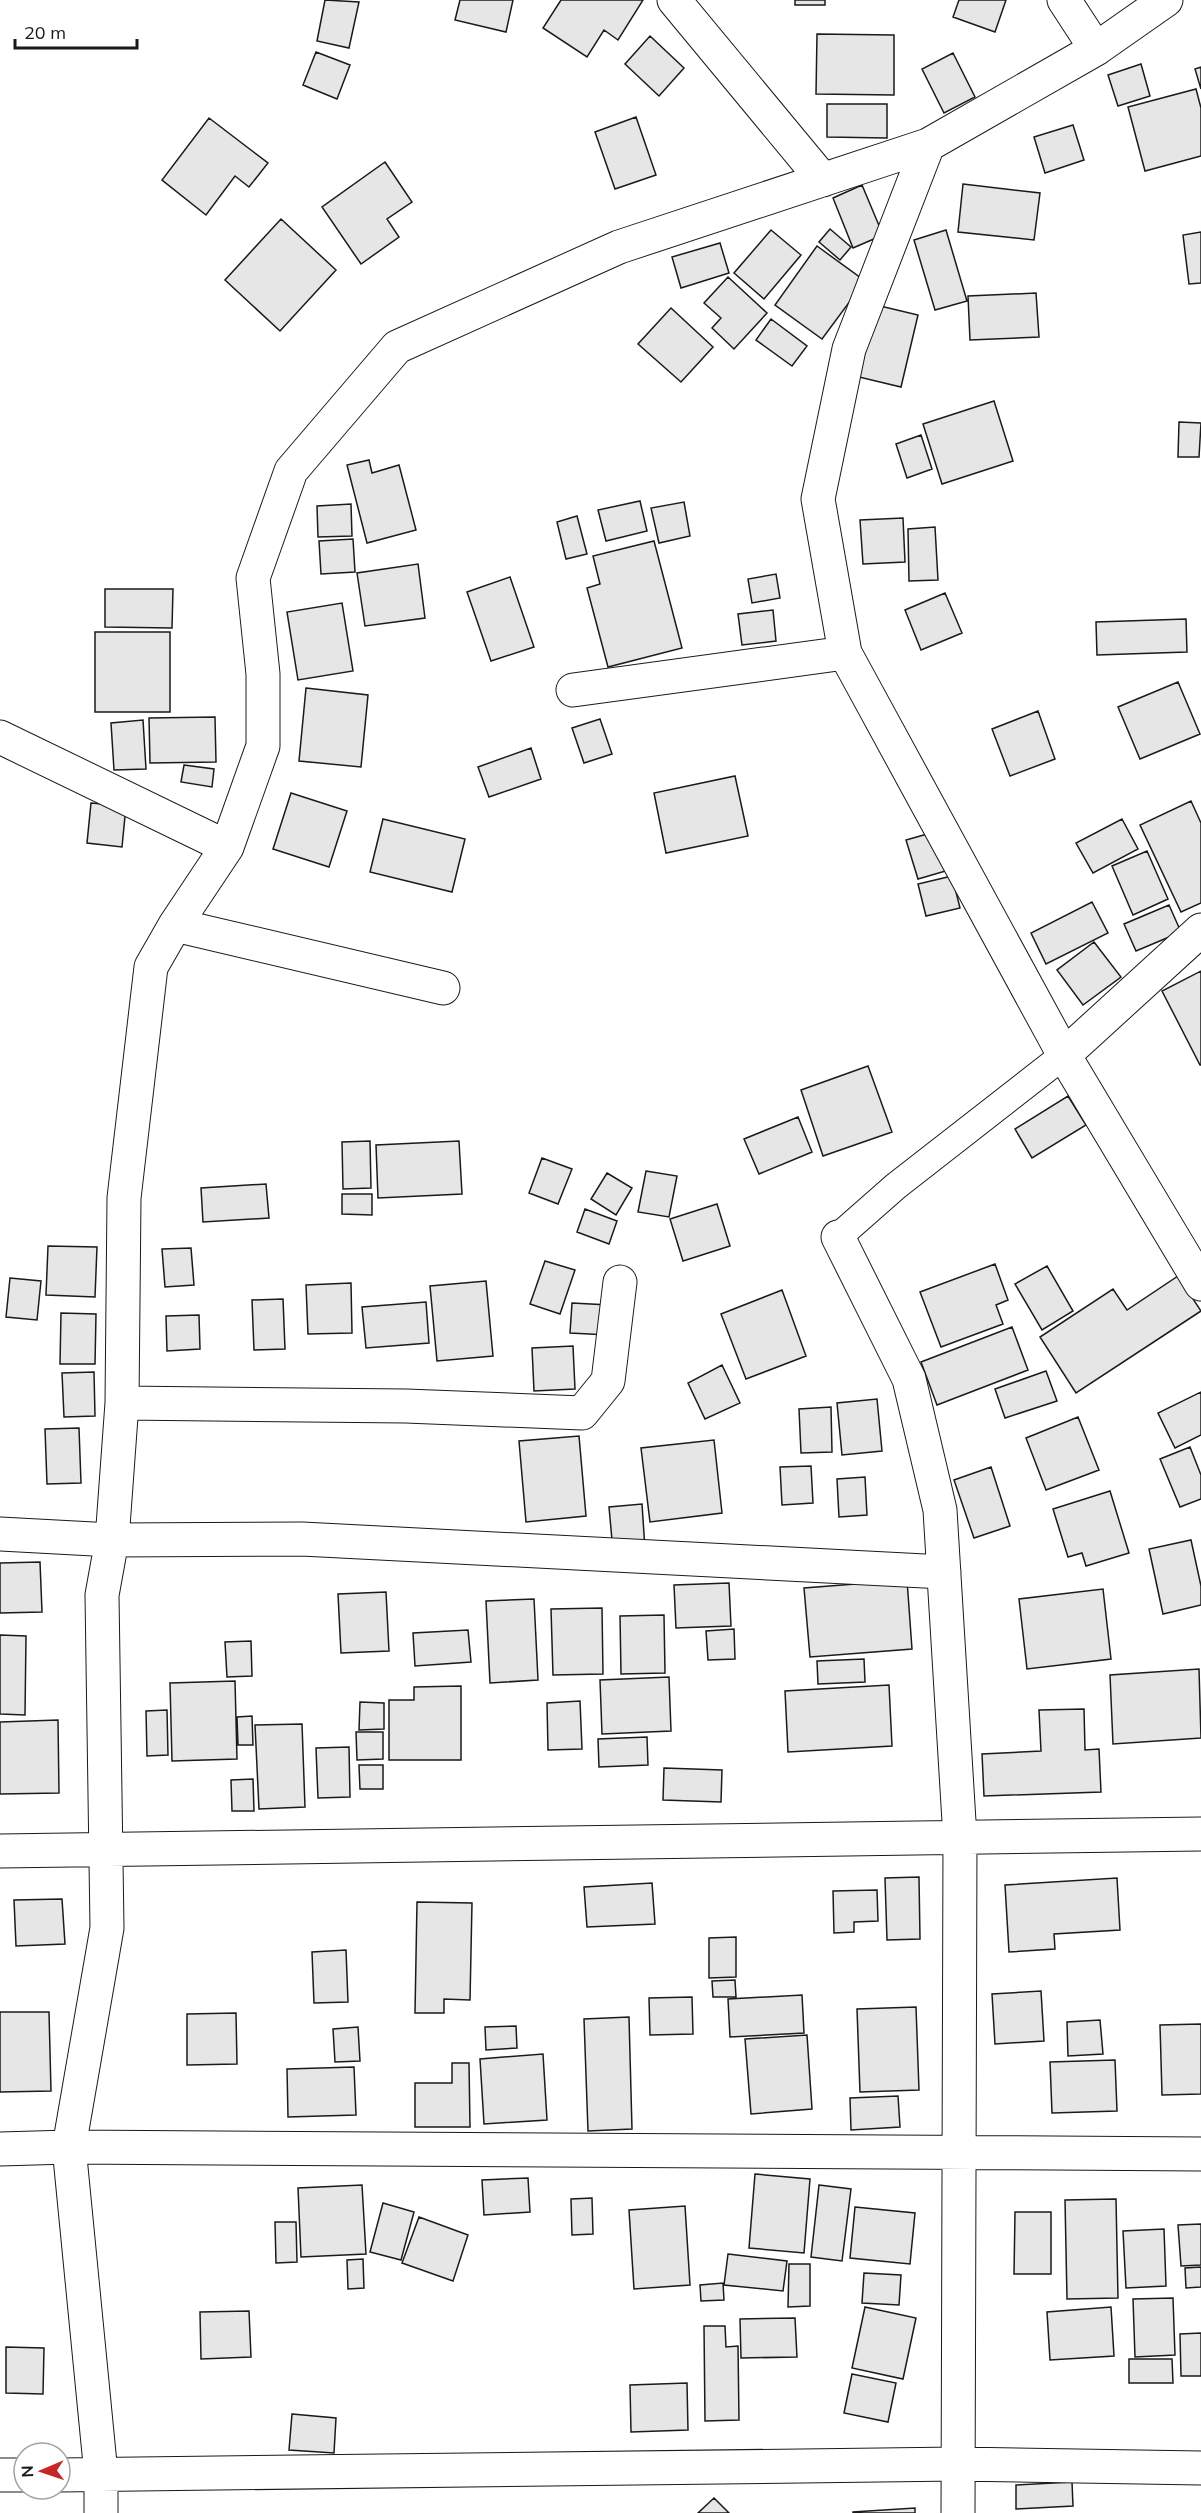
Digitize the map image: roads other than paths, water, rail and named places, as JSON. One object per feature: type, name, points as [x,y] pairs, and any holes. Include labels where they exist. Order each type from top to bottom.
[{"type":"street","points":[[674,0],[823,180]]},
{"type":"street","points":[[1064,0],[1096,49]]},
{"type":"street","points":[[100,2513],[100,2474],[69,2147],[107,1928],[102,1595],[112,1540],[122,1403],[125,1187],[151,967],[176,924],[227,847],[263,746],[263,674],[253,578],[291,471],[397,347],[619,247],[928,145],[1096,49],[1166,0]]},
{"type":"street","points":[[928,145],[849,349],[818,499],[845,653],[1064,1055],[1201,1284]]},
{"type":"street","points":[[573,690],[845,653]]},
{"type":"street","points":[[0,737],[227,847]]},
{"type":"street","points":[[176,924],[443,988]]},
{"type":"street","points":[[958,2513],[960,1838],[940,1510],[909,1379],[838,1238],[896,1186],[1064,1055],[1201,930]]},
{"type":"street","points":[[122,1403],[406,1406],[582,1413],[608,1381],[620,1282]]},
{"type":"street","points":[[0,1534],[112,1540],[302,1539],[944,1572]]},
{"type":"street","points":[[0,1851],[1201,1834]]},
{"type":"street","points":[[0,2149],[69,2147],[1201,2154]]},
{"type":"street","points":[[72,2475],[958,2464],[1201,2468]]}]
